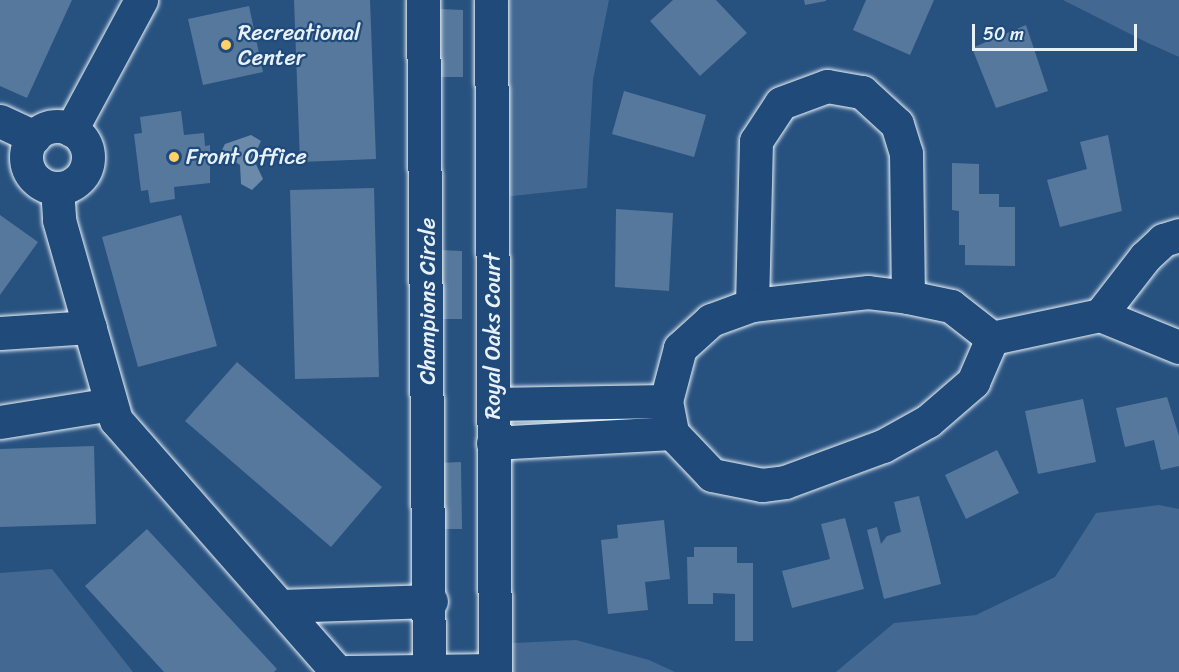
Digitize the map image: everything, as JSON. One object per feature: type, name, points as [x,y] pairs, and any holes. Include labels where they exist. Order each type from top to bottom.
[{"type":"street","points":[[71,130],[141,0]]},
{"type":"street","name":"Champions Circle","points":[[423,0],[431,601],[429,671]]},
{"type":"street","name":"Royal Oaks Court","points":[[491,0],[495,671]]},
{"type":"street","points":[[752,305],[756,141],[781,103],[827,86],[862,93],[897,124],[906,153],[908,297]]},
{"type":"street","points":[[0,121],[40,183],[57,188],[79,178],[87,164],[87,148],[71,130],[51,127],[20,151]]},
{"type":"street","points":[[57,188],[59,220],[116,420],[337,672]]},
{"type":"street","points":[[1100,315],[1145,257],[1163,240],[1179,235]]},
{"type":"street","points":[[992,338],[973,382],[928,421],[883,446],[785,482],[762,485],[712,475],[672,433],[666,401],[680,348],[711,320],[752,305],[868,292],[951,306],[992,338],[1100,315],[1179,347]]},
{"type":"street","points":[[0,333],[90,327]]},
{"type":"street","points":[[493,404],[666,401]]},
{"type":"street","points":[[0,422],[111,404]]},
{"type":"street","points":[[493,443],[672,433]]},
{"type":"street","points":[[281,606],[431,601]]},
{"type":"street","points":[[347,672],[495,671]]},
{"type":"shaded area","points":[[491,0],[609,0],[593,80],[587,188],[494,198]]},
{"type":"shaded area","points":[[1063,0],[1179,0],[1179,57],[1148,43]]},
{"type":"shaded area","points":[[251,135],[261,141],[253,158],[263,179],[252,190],[241,184],[240,165],[221,152],[225,144]]},
{"type":"shaded area","points":[[1159,505],[1179,509],[1179,672],[836,672],[894,623],[976,615],[1055,577],[1096,513]]},
{"type":"shaded area","points":[[52,569],[133,672],[0,672],[0,573]]},
{"type":"shaded area","points":[[576,640],[649,660],[675,672],[494,672],[494,644]]},
{"type":"building","points":[[0,0],[72,0],[27,98],[0,86]]},
{"type":"building","points":[[294,0],[370,0],[376,159],[300,162]]},
{"type":"building","points":[[673,0],[716,0],[747,33],[700,76],[650,21]]},
{"type":"building","points":[[804,0],[826,0],[826,1],[805,5]]},
{"type":"building","points":[[866,0],[934,0],[910,55],[853,30]]},
{"type":"building","name":"Recreational Center","points":[[249,6],[263,72],[203,85],[188,19]]},
{"type":"building","points":[[440,9],[463,10],[463,77],[440,77]]},
{"type":"building","points":[[1026,25],[1048,91],[996,108],[972,48]]},
{"type":"building","points":[[624,91],[706,115],[694,157],[612,134]]},
{"type":"building","name":"Front Office","points":[[181,111],[184,135],[204,133],[205,146],[210,145],[210,183],[174,187],[175,199],[150,203],[148,190],[141,191],[134,134],[142,133],[140,117]]},
{"type":"building","points":[[1108,135],[1122,211],[1060,227],[1047,180],[1087,169],[1080,142]]},
{"type":"building","points":[[952,163],[979,164],[979,194],[999,194],[999,207],[1015,207],[1015,266],[965,265],[965,245],[959,245],[959,211],[952,210]]},
{"type":"building","points":[[374,188],[379,377],[295,379],[290,190]]},
{"type":"building","points":[[616,209],[673,213],[669,291],[615,287]]},
{"type":"building","points":[[0,215],[38,242],[0,295]]},
{"type":"building","points":[[181,215],[217,346],[138,367],[102,237]]},
{"type":"building","points":[[439,250],[462,251],[462,319],[439,319]]},
{"type":"building","points":[[237,362],[382,487],[331,547],[185,421]]},
{"type":"building","points":[[1167,397],[1179,436],[1179,466],[1161,470],[1154,440],[1125,447],[1116,408]]},
{"type":"building","points":[[1083,399],[1096,462],[1038,474],[1025,411]]},
{"type":"building","points":[[94,446],[96,524],[0,527],[0,449]]},
{"type":"building","points":[[997,450],[1019,493],[966,519],[945,475]]},
{"type":"building","points":[[461,462],[462,529],[439,529],[438,463]]},
{"type":"building","points":[[919,496],[941,584],[884,599],[867,530],[877,527],[881,544],[887,536],[901,532],[894,502]]},
{"type":"building","points":[[845,518],[864,589],[792,608],[782,571],[830,559],[821,524]]},
{"type":"building","points":[[664,520],[670,579],[645,582],[648,610],[608,614],[601,540],[618,538],[617,525]]},
{"type":"building","points":[[147,529],[277,669],[274,672],[164,672],[85,586]]},
{"type":"building","points":[[694,547],[737,547],[737,563],[753,563],[753,641],[735,641],[735,594],[713,593],[713,604],[688,604],[687,557],[694,557]]},
{"type":"place","name":"Recreational Center","points":[[226,45]]},
{"type":"place","name":"Front Office","points":[[174,157]]}]
